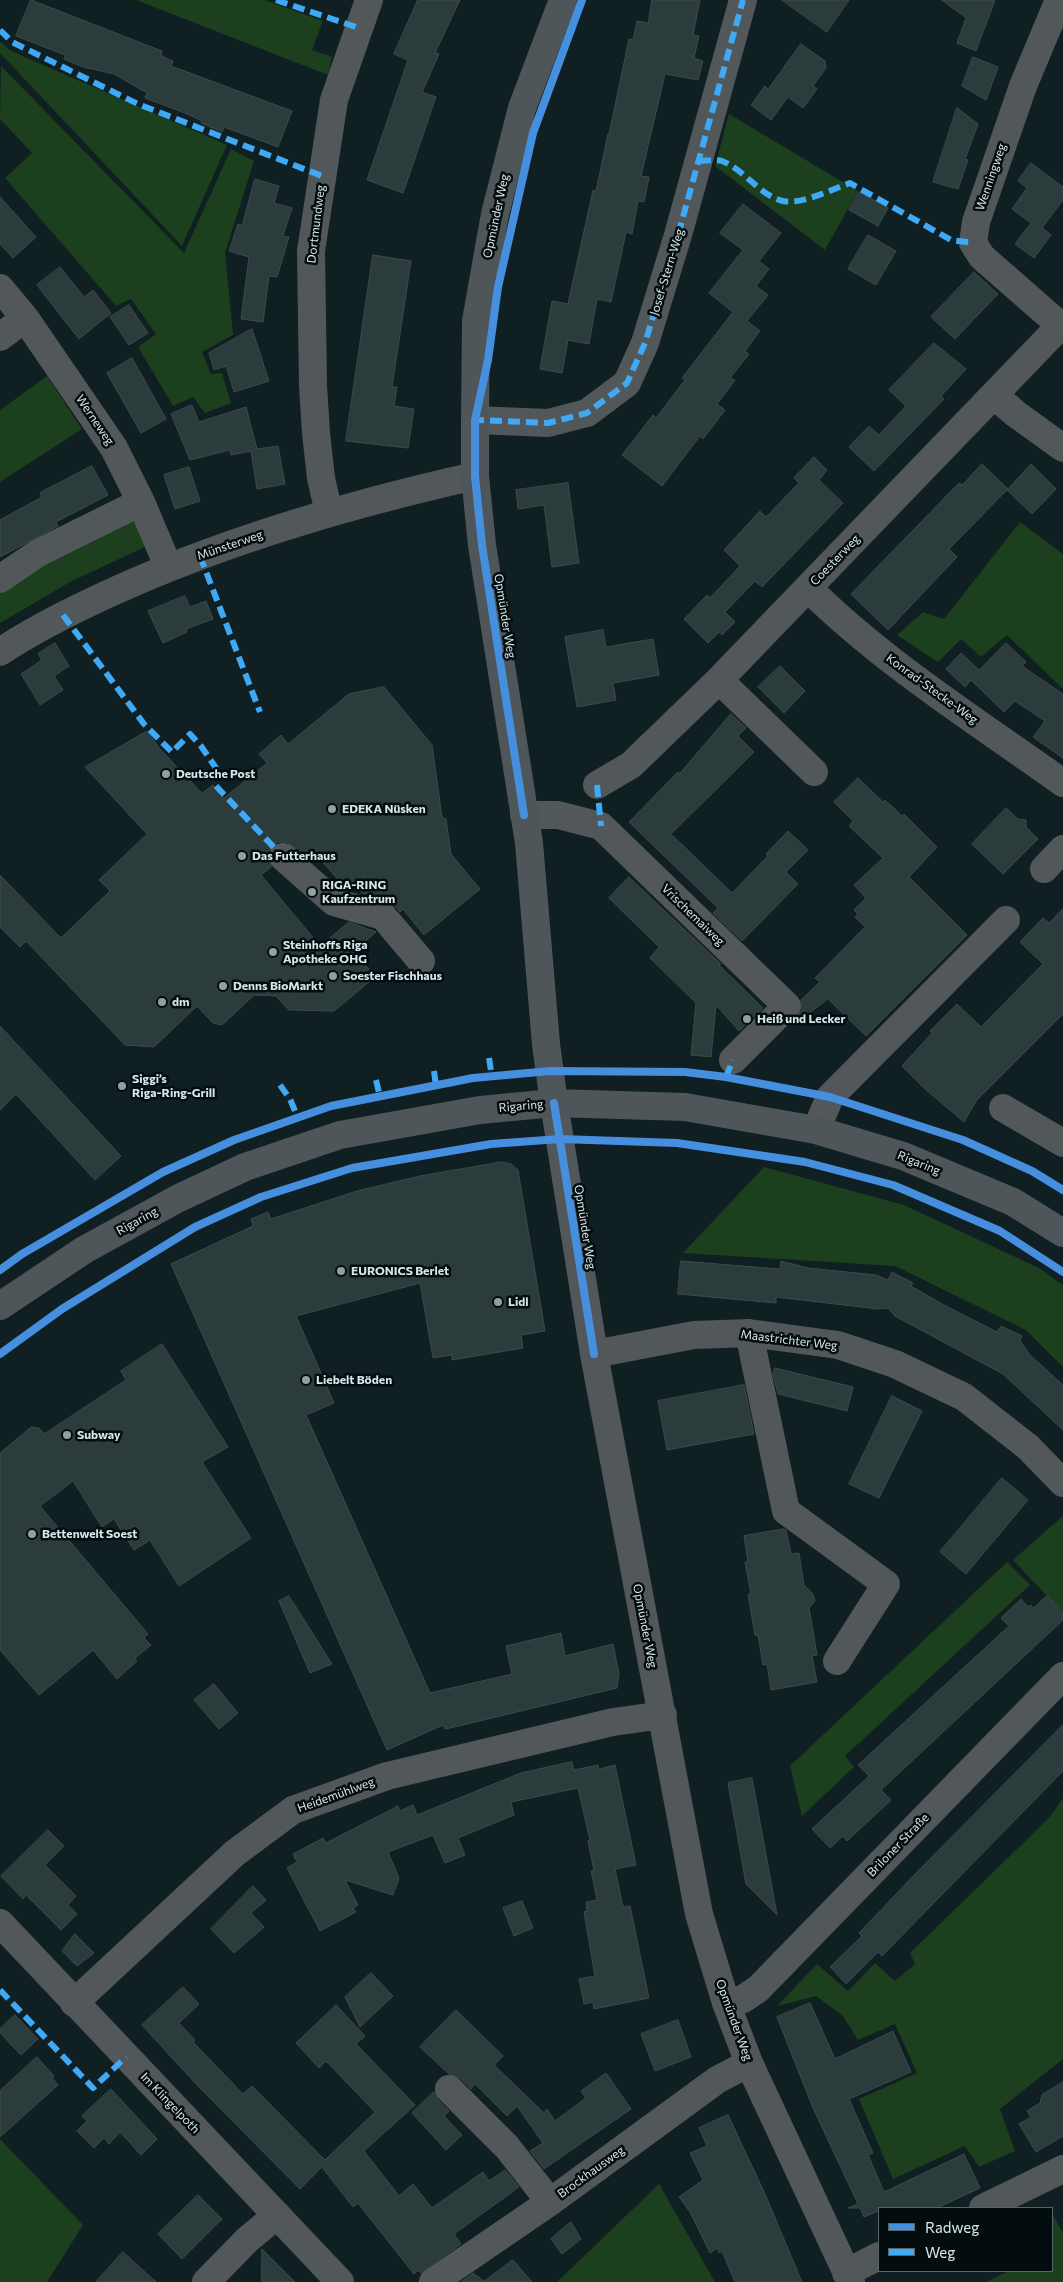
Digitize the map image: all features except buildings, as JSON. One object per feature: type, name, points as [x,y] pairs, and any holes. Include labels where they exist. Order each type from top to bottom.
[{"type":"main road","name":"Opmünder Weg","points":[[554,1103],[546,1044],[529,843],[482,545],[475,476],[475,420],[476,321],[495,214],[522,108],[563,0]]},
{"type":"main road","name":"Rigaring","points":[[0,1306],[84,1250],[177,1199],[245,1167],[340,1135],[480,1110],[554,1103],[684,1107],[816,1130],[903,1156],[1013,1202],[1063,1233]]},
{"type":"street","name":"Dortmundweg","points":[[329,513],[321,478],[316,433],[310,251],[334,100],[369,0]]},
{"type":"street","name":"Josef-Stern-Weg","points":[[475,420],[548,423],[587,413],[627,383],[645,343],[678,235],[742,0]]},
{"type":"street","name":"Wenningweg","points":[[1059,0],[1023,86],[976,222],[973,243],[982,257],[1062,324]]},
{"type":"street","name":"Werneweg","points":[[0,288],[25,318],[114,448],[141,502],[168,566]]},
{"type":"street","points":[[0,337],[25,318]]},
{"type":"street","name":"Coesterweg","points":[[597,786],[631,765],[718,680],[995,396],[1062,324]]},
{"type":"street","points":[[995,396],[1016,414],[1063,448]]},
{"type":"street","name":"Münsterweg","points":[[0,652],[63,615],[168,566],[329,513],[475,476]]},
{"type":"street","points":[[0,579],[38,553],[141,502]]},
{"type":"street","name":"Konrad-Stecke-Weg","points":[[808,588],[834,614],[892,661],[1063,783]]},
{"type":"street","points":[[718,680],[814,772]]},
{"type":"street","name":"Vrischemaiweg","points":[[524,815],[558,815],[601,826],[787,1006],[733,1060]]},
{"type":"street","points":[[1044,869],[1063,849]]},
{"type":"street","points":[[283,857],[334,902],[385,919],[421,961]]},
{"type":"street","points":[[816,1130],[830,1097],[1006,920]]},
{"type":"street","name":"Opmünder Weg","points":[[554,1103],[594,1354],[699,1914],[726,2003],[749,2063],[848,2277]]},
{"type":"street","points":[[1002,1108],[1063,1142]]},
{"type":"street","points":[[749,1333],[786,1511],[886,1584],[837,1662]]},
{"type":"street","name":"Maastrichter Weg","points":[[594,1354],[694,1335],[749,1333],[838,1345],[895,1364],[964,1397],[1028,1446],[1063,1483]]},
{"type":"street","name":"Briloner Straße","points":[[726,2003],[743,1999],[758,1988],[1063,1676]]},
{"type":"street","name":"Heidemühlweg","points":[[74,2003],[235,1853],[293,1810],[386,1776],[613,1722],[663,1715]]},
{"type":"street","name":"Im Klingelpoth","points":[[0,1923],[340,2282]]},
{"type":"street","name":"Brockhausweg","points":[[434,2282],[550,2202],[717,2080],[749,2063]]},
{"type":"street","points":[[449,2089],[507,2147],[550,2202]]},
{"type":"street","points":[[985,2207],[1063,2169]]},
{"type":"street","points":[[206,2282],[247,2240],[276,2215]]},
{"type":"street","points":[[848,2277],[878,2257]]},
{"type":"green space","points":[[136,0],[265,0],[323,21],[312,50],[332,57],[328,75]]},
{"type":"green space","points":[[0,41],[11,51],[227,145],[182,246],[0,53]]},
{"type":"green space","points":[[1,66],[184,253],[231,149],[254,161],[225,253],[233,335],[202,352],[211,374],[222,373],[231,403],[205,413],[193,397],[173,406],[138,347],[156,334],[131,299],[116,306],[5,178],[32,153],[0,119]]},
{"type":"green space","points":[[729,114],[858,191],[825,250],[715,166]]},
{"type":"green space","points":[[47,376],[82,429],[0,482],[0,410]]},
{"type":"green space","points":[[124,517],[138,521],[149,545],[70,582],[0,623],[0,586]]},
{"type":"green space","points":[[1020,522],[1063,554],[1063,689],[1007,635],[981,657],[961,639],[938,662],[897,635],[923,612],[944,619]]},
{"type":"green space","points":[[764,1167],[904,1205],[1039,1268],[1063,1285],[1063,1367],[1026,1330],[895,1266],[683,1253]]},
{"type":"green space","points":[[1063,1516],[1063,1613],[1013,1560]]},
{"type":"green space","points":[[1007,1562],[1030,1585],[845,1756],[854,1767],[802,1816],[790,1766]]},
{"type":"green space","points":[[1063,1798],[1063,2059],[1000,2109],[1015,2151],[979,2167],[965,2146],[893,2179],[859,2099],[917,2073],[895,2024],[858,2040],[843,2016],[816,1996],[777,2006],[817,1964],[848,1991],[875,1963],[895,1981],[915,1964],[910,1953],[1050,1817]]},
{"type":"green space","points":[[0,2139],[83,2225],[47,2282],[0,2282]]},
{"type":"green space","points":[[659,2184],[715,2282],[557,2282]]},
{"type":"green space","points":[[1053,2215],[1063,2233],[1063,2282],[986,2282],[1007,2272],[1053,2272]]},
{"type":"marked path","points":[[276,0],[359,28]]},
{"type":"marked path","points":[[475,417],[475,420],[548,423],[587,413],[627,383],[645,343],[678,235],[743,0]]},
{"type":"marked path","points":[[0,30],[12,42],[138,104],[322,176]]},
{"type":"marked path","points":[[699,161],[722,161],[738,170],[767,194],[783,201],[790,202],[808,199],[850,183],[951,240],[973,243]]},
{"type":"marked path","points":[[200,556],[260,712]]},
{"type":"marked path","points":[[63,615],[144,724],[172,752],[190,734],[201,746],[216,768],[210,779]]},
{"type":"marked path","points":[[597,785],[601,826]]},
{"type":"marked path","points":[[216,786],[283,857]]},
{"type":"marked path","points":[[489,1058],[492,1077]]},
{"type":"marked path","points":[[726,1077],[733,1060]]},
{"type":"marked path","points":[[434,1071],[436,1086]]},
{"type":"marked path","points":[[376,1080],[380,1097]]},
{"type":"marked path","points":[[280,1085],[290,1099],[298,1118]]},
{"type":"marked path","points":[[0,1990],[93,2088],[126,2057]]},
{"type":"cycle path","points":[[524,815],[482,545],[475,476],[475,420],[488,360],[498,287],[533,133],[582,0]]},
{"type":"cycle path","points":[[0,1270],[22,1254],[163,1172],[234,1140],[331,1106],[473,1078],[550,1071],[685,1072],[726,1077],[830,1097],[963,1140],[1032,1171],[1063,1190]]},
{"type":"cycle path","points":[[554,1103],[594,1354]]},
{"type":"cycle path","points":[[0,1354],[62,1309],[195,1227],[261,1197],[352,1168],[491,1144],[560,1139],[677,1143],[805,1162],[893,1185],[1000,1231],[1063,1272]]},
{"type":"place","name":"Deutsche Post","points":[[166,774]]},
{"type":"place","name":"EDEKA Nüsken","points":[[332,809]]},
{"type":"place","name":"Das Futterhaus","points":[[242,856]]},
{"type":"place","name":"RIGA-RING Kaufzentrum","points":[[312,892]]},
{"type":"place","name":"Steinhoffs Riga Apotheke OHG","points":[[273,952]]},
{"type":"place","name":"Soester Fischhaus","points":[[333,976]]},
{"type":"place","name":"Denns BioMarkt","points":[[223,986]]},
{"type":"place","name":"dm","points":[[162,1002]]},
{"type":"place","name":"Heiß und Lecker","points":[[747,1019]]},
{"type":"place","name":"Siggi’s Riga-Ring-Grill","points":[[122,1086]]},
{"type":"place","name":"EURONICS Berlet","points":[[341,1271]]},
{"type":"place","name":"Lidl","points":[[498,1302]]},
{"type":"place","name":"Liebelt Böden","points":[[306,1380]]},
{"type":"place","name":"Subway","points":[[67,1435]]},
{"type":"place","name":"Bettenwelt Soest","points":[[32,1534]]}]
